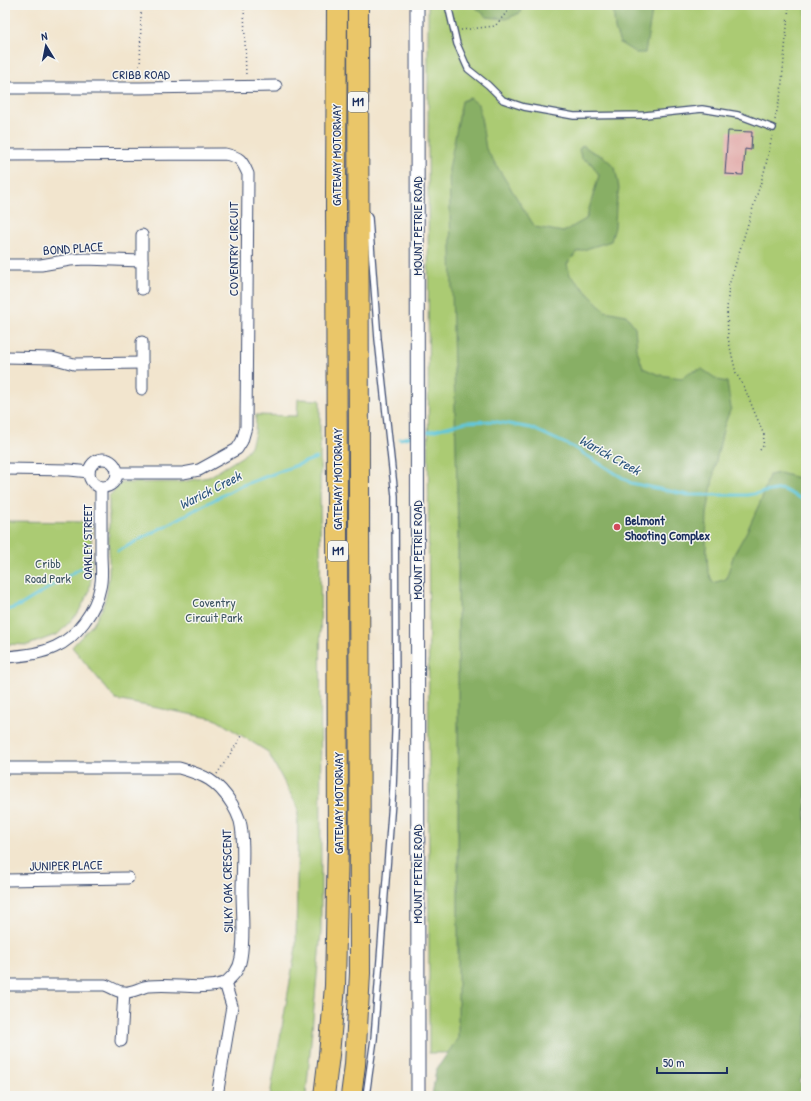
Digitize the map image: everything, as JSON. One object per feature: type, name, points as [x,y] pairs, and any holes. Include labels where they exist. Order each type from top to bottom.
[{"type":"highway","name":"GATEWAY MOTORWAY","points":[[324,1096],[331,1039],[335,986],[338,841],[337,5]]},
{"type":"highway","name":"GATEWAY MOTORWAY","points":[[351,1096],[355,1065],[360,965],[358,5]]},
{"type":"street","name":"MOUNT PETRIE ROAD","points":[[417,5],[418,1096]]},
{"type":"street","name":"CRIBB ROAD","points":[[5,88],[276,86]]},
{"type":"street","name":"COVENTRY CIRCUIT","points":[[5,155],[225,154],[236,156],[243,162],[248,174],[246,427],[242,441],[237,449],[200,470],[183,473],[117,473]]},
{"type":"street","points":[[142,236],[142,289]]},
{"type":"street","name":"BOND PLACE","points":[[5,265],[42,265],[85,259],[142,261]]},
{"type":"street","points":[[142,342],[142,389]]},
{"type":"street","points":[[5,357],[52,358],[74,364],[142,363]]},
{"type":"street","points":[[103,459],[113,463],[117,473],[116,479],[112,484],[107,487],[101,487],[96,486],[92,482],[89,477],[89,472],[94,462],[103,459]]},
{"type":"street","points":[[5,469],[70,470],[89,472]]},
{"type":"street","name":"OAKLEY STREET","points":[[5,657],[19,657],[39,653],[57,646],[73,634],[86,620],[95,604],[100,587],[101,487]]},
{"type":"street","name":"SILKY OAK CRESCENT","points":[[5,768],[178,768],[201,774],[213,781],[225,793],[233,805],[240,821],[242,838],[241,958],[236,973],[225,983]]},
{"type":"street","name":"JUNIPER PLACE","points":[[5,880],[128,878]]},
{"type":"street","points":[[5,986],[105,984],[115,990],[124,992],[137,990],[147,986],[212,987],[225,983],[232,1006],[217,1096]]},
{"type":"street","points":[[121,1041],[124,992]]},
{"type":"lane","points":[[448,5],[457,44],[468,69],[488,85],[503,100],[524,108],[574,116],[644,115],[702,109],[738,115],[773,128]]},
{"type":"lane","points":[[358,199],[369,218],[381,369],[393,476],[395,531],[396,706],[393,788],[374,1031],[366,1096]]},
{"type":"path","points":[[140,82],[141,12],[144,5]]},
{"type":"path","points":[[244,5],[246,81]]},
{"type":"path","points":[[454,30],[495,26],[507,12],[509,5]]},
{"type":"path","points":[[760,450],[763,446],[764,435],[745,389],[736,373],[728,338],[727,309],[729,285],[764,169],[781,92],[789,5]]},
{"type":"path","points":[[213,781],[242,736]]},
{"type":"green space","name":"Belmont Shooting Complex","points":[[428,5],[806,5],[806,1050],[429,1053]]},
{"type":"green space","points":[[473,5],[521,5],[520,13],[506,19],[487,17]]},
{"type":"green space","points":[[613,5],[653,5],[645,53],[636,53],[620,43],[615,29]]},
{"type":"green space","name":"Belmont Shooting Complex","points":[[470,98],[479,105],[486,149],[535,227],[563,232],[586,219],[599,175],[591,163],[581,158],[579,149],[583,145],[591,151],[604,157],[615,167],[619,188],[616,205],[615,227],[611,241],[577,252],[567,264],[570,275],[605,311],[626,315],[635,327],[637,350],[643,368],[659,375],[682,378],[690,372],[702,369],[718,380],[727,382],[731,408],[724,426],[716,461],[707,514],[706,542],[708,570],[713,583],[726,579],[734,554],[747,531],[762,498],[769,475],[780,473],[806,480],[806,1072],[800,1081],[803,1090],[806,1092],[806,1096],[432,1096],[436,1070],[458,1038],[458,530],[449,169],[462,101]]},
{"type":"green space","name":"Coventry Circuit Park","points":[[298,399],[320,400],[321,932],[306,1096],[270,1096],[296,947],[298,808],[268,752],[215,719],[116,700],[72,647],[92,625],[102,609],[107,593],[109,573],[109,496],[121,483],[181,482],[209,477],[243,456],[251,446],[255,433],[256,415],[297,416]]},
{"type":"green space","name":"Cribb Road Park","points":[[5,521],[91,522],[92,574],[89,592],[78,613],[58,634],[28,645],[5,644]]},
{"type":"building","points":[[728,131],[752,132],[751,150],[745,149],[743,175],[725,174]]},
{"type":"waterway","name":"Warick Creek","points":[[428,432],[466,422],[492,421],[531,428],[573,447],[631,483],[688,495],[747,495],[782,489],[806,501]]},
{"type":"waterway","name":"Warick Creek","points":[[400,439],[413,436]]},
{"type":"waterway","name":"Warick Creek","points":[[118,551],[238,487],[316,458]]},
{"type":"waterway","name":"Warick Creek","points":[[5,611],[21,605],[81,568]]},
{"type":"place","name":"Belmont Shooting Complex","points":[[617,527]]}]
